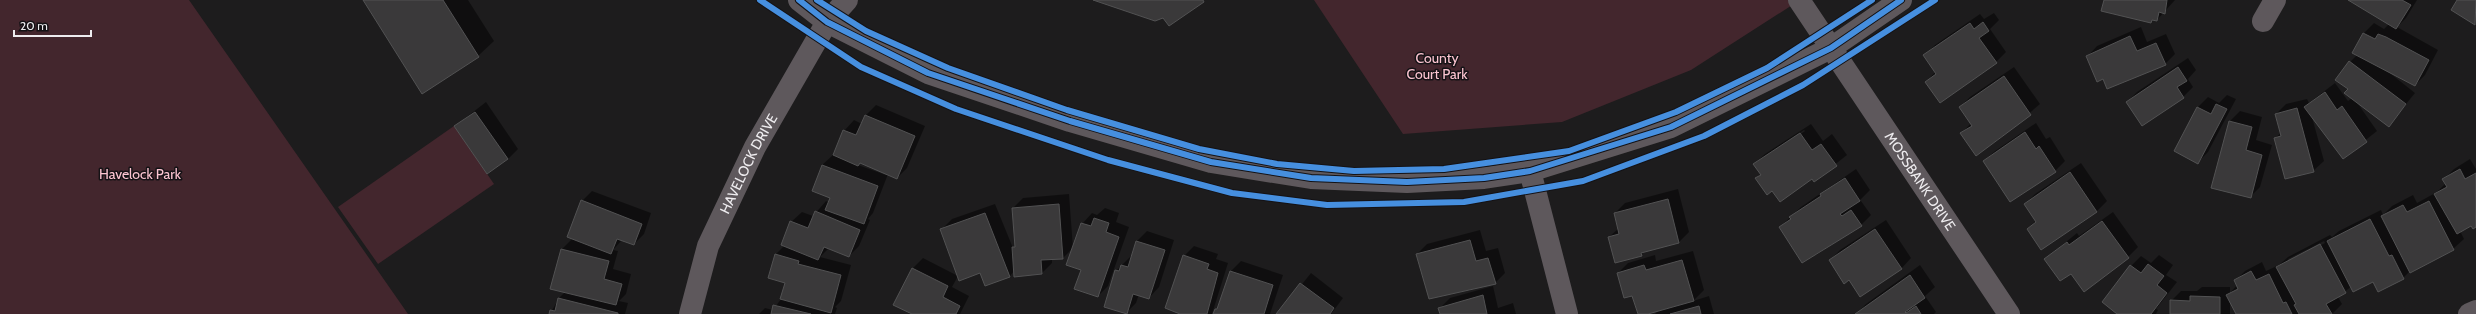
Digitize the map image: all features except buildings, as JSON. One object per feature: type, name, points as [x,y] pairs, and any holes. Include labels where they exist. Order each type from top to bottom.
[{"type":"street","points":[[799,0],[828,22],[928,73],[1070,121],[1211,162],[1311,178],[1407,182],[1484,178],[1530,171],[1671,127],[1831,48],[1901,0]]},
{"type":"street","name":"HAVELOCK DRIVE","points":[[690,314],[711,239],[755,147],[828,22],[847,0]]},
{"type":"street","name":"MOSSBANK DRIVE","points":[[1799,0],[2009,314]]},
{"type":"street","points":[[2263,21],[2275,0]]},
{"type":"street","points":[[1530,171],[1567,314]]},
{"type":"street","points":[[2469,314],[2476,311]]},
{"type":"green space","name":"Havelock Park","points":[[0,0],[189,0],[408,314],[0,314]]},
{"type":"green space","name":"County Court Park","points":[[1314,0],[1800,0],[1691,70],[1562,122],[1403,134]]},
{"type":"green space","points":[[454,126],[494,184],[378,264],[338,207]]},
{"type":"cycle path","points":[[760,0],[861,67],[956,109],[1108,160],[1232,193],[1327,205],[1464,202],[1583,181],[1704,136],[1803,85],[1935,0]]},
{"type":"cycle path","points":[[799,0],[827,22],[928,73],[1070,121],[1211,162],[1311,178],[1407,182],[1484,178],[1530,171],[1671,127],[1831,48],[1901,0]]},
{"type":"cycle path","points":[[817,0],[866,31],[948,68],[1067,110],[1199,149],[1277,164],[1354,171],[1444,169],[1569,151],[1676,112],[1767,68],[1872,0]]}]
